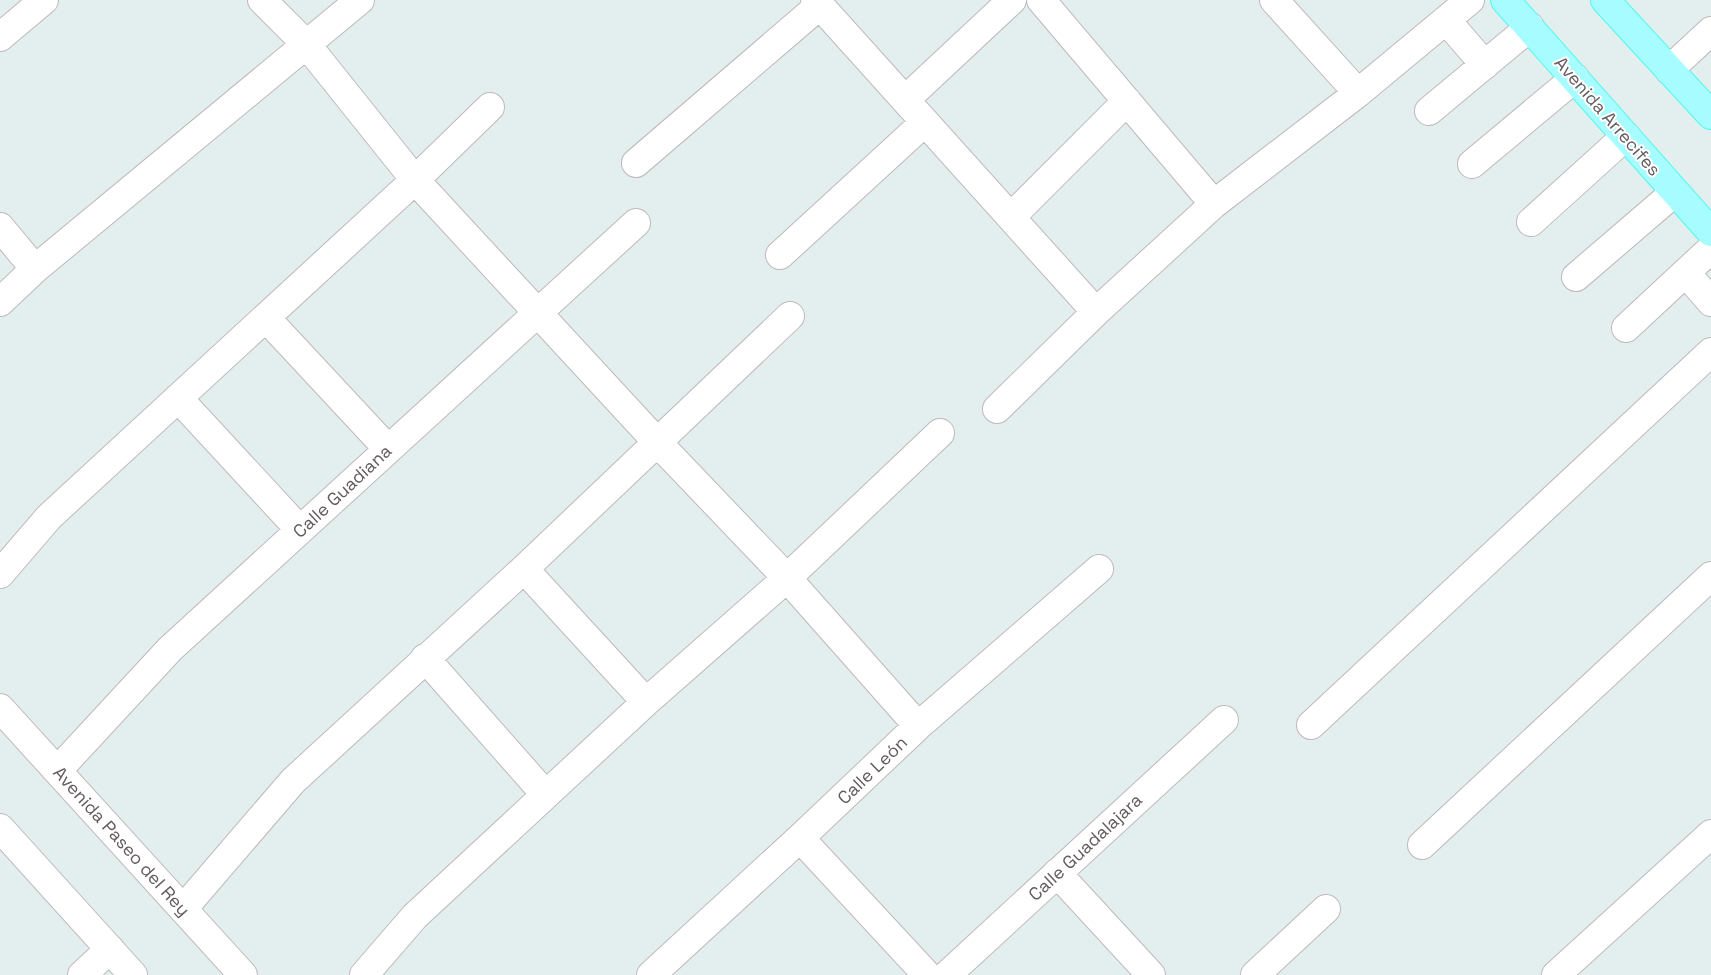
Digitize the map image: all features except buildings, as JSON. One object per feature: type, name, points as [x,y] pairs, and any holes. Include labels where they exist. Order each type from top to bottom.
[{"type":"main road","name":"Avenida Arrecifes","points":[[1505,0],[1711,232]]},
{"type":"main road","points":[[1605,0],[1711,115]]},
{"type":"street","points":[[0,37],[44,0]]},
{"type":"street","points":[[262,0],[307,45],[414,180],[657,442],[787,578],[918,726]]},
{"type":"street","points":[[0,302],[36,269],[360,0]]},
{"type":"street","points":[[905,100],[1012,0]]},
{"type":"street","points":[[1041,0],[1214,204]]},
{"type":"street","points":[[1274,0],[1358,93]]},
{"type":"street","points":[[997,409],[1096,312],[1214,204],[1358,93],[1470,0]]},
{"type":"street","points":[[636,163],[817,3],[1096,312]]},
{"type":"street","points":[[1446,20],[1485,65]]},
{"type":"street","points":[[1430,111],[1530,27]]},
{"type":"street","points":[[1669,70],[1711,31]]},
{"type":"street","points":[[1472,164],[1575,78]]},
{"type":"street","points":[[1011,217],[1127,101]]},
{"type":"street","points":[[0,574],[50,517],[266,318],[490,107]]},
{"type":"street","points":[[780,255],[926,122]]},
{"type":"street","points":[[1531,222],[1626,136]]},
{"type":"street","points":[[1576,277],[1675,192]]},
{"type":"street","name":"Calle Guadiana","points":[[58,770],[170,649],[636,223]]},
{"type":"street","points":[[0,228],[36,269]]},
{"type":"street","points":[[1626,328],[1711,249]]},
{"type":"street","points":[[1686,273],[1711,302]]},
{"type":"street","points":[[183,909],[293,781],[524,569],[790,316]]},
{"type":"street","points":[[266,318],[388,449]]},
{"type":"street","points":[[1311,725],[1711,352]]},
{"type":"street","points":[[178,398],[300,530]]},
{"type":"street","points":[[364,975],[415,916],[646,702],[787,578],[940,433]]},
{"type":"street","points":[[524,569],[646,702]]},
{"type":"street","name":"Calle León","points":[[651,975],[918,726],[1099,569]]},
{"type":"street","points":[[1422,845],[1711,576]]},
{"type":"street","points":[[425,658],[545,794]]},
{"type":"street","name":"Avenida Paseo del Rey","points":[[0,708],[243,975]]},
{"type":"street","name":"Calle Guadalajara","points":[[947,975],[1224,720]]},
{"type":"street","points":[[0,828],[133,975]]},
{"type":"street","points":[[1556,975],[1711,834]]},
{"type":"street","points":[[800,838],[926,975]]},
{"type":"street","points":[[1057,873],[1151,975]]},
{"type":"street","points":[[1255,975],[1326,909]]},
{"type":"street","points":[[82,975],[110,949]]}]
